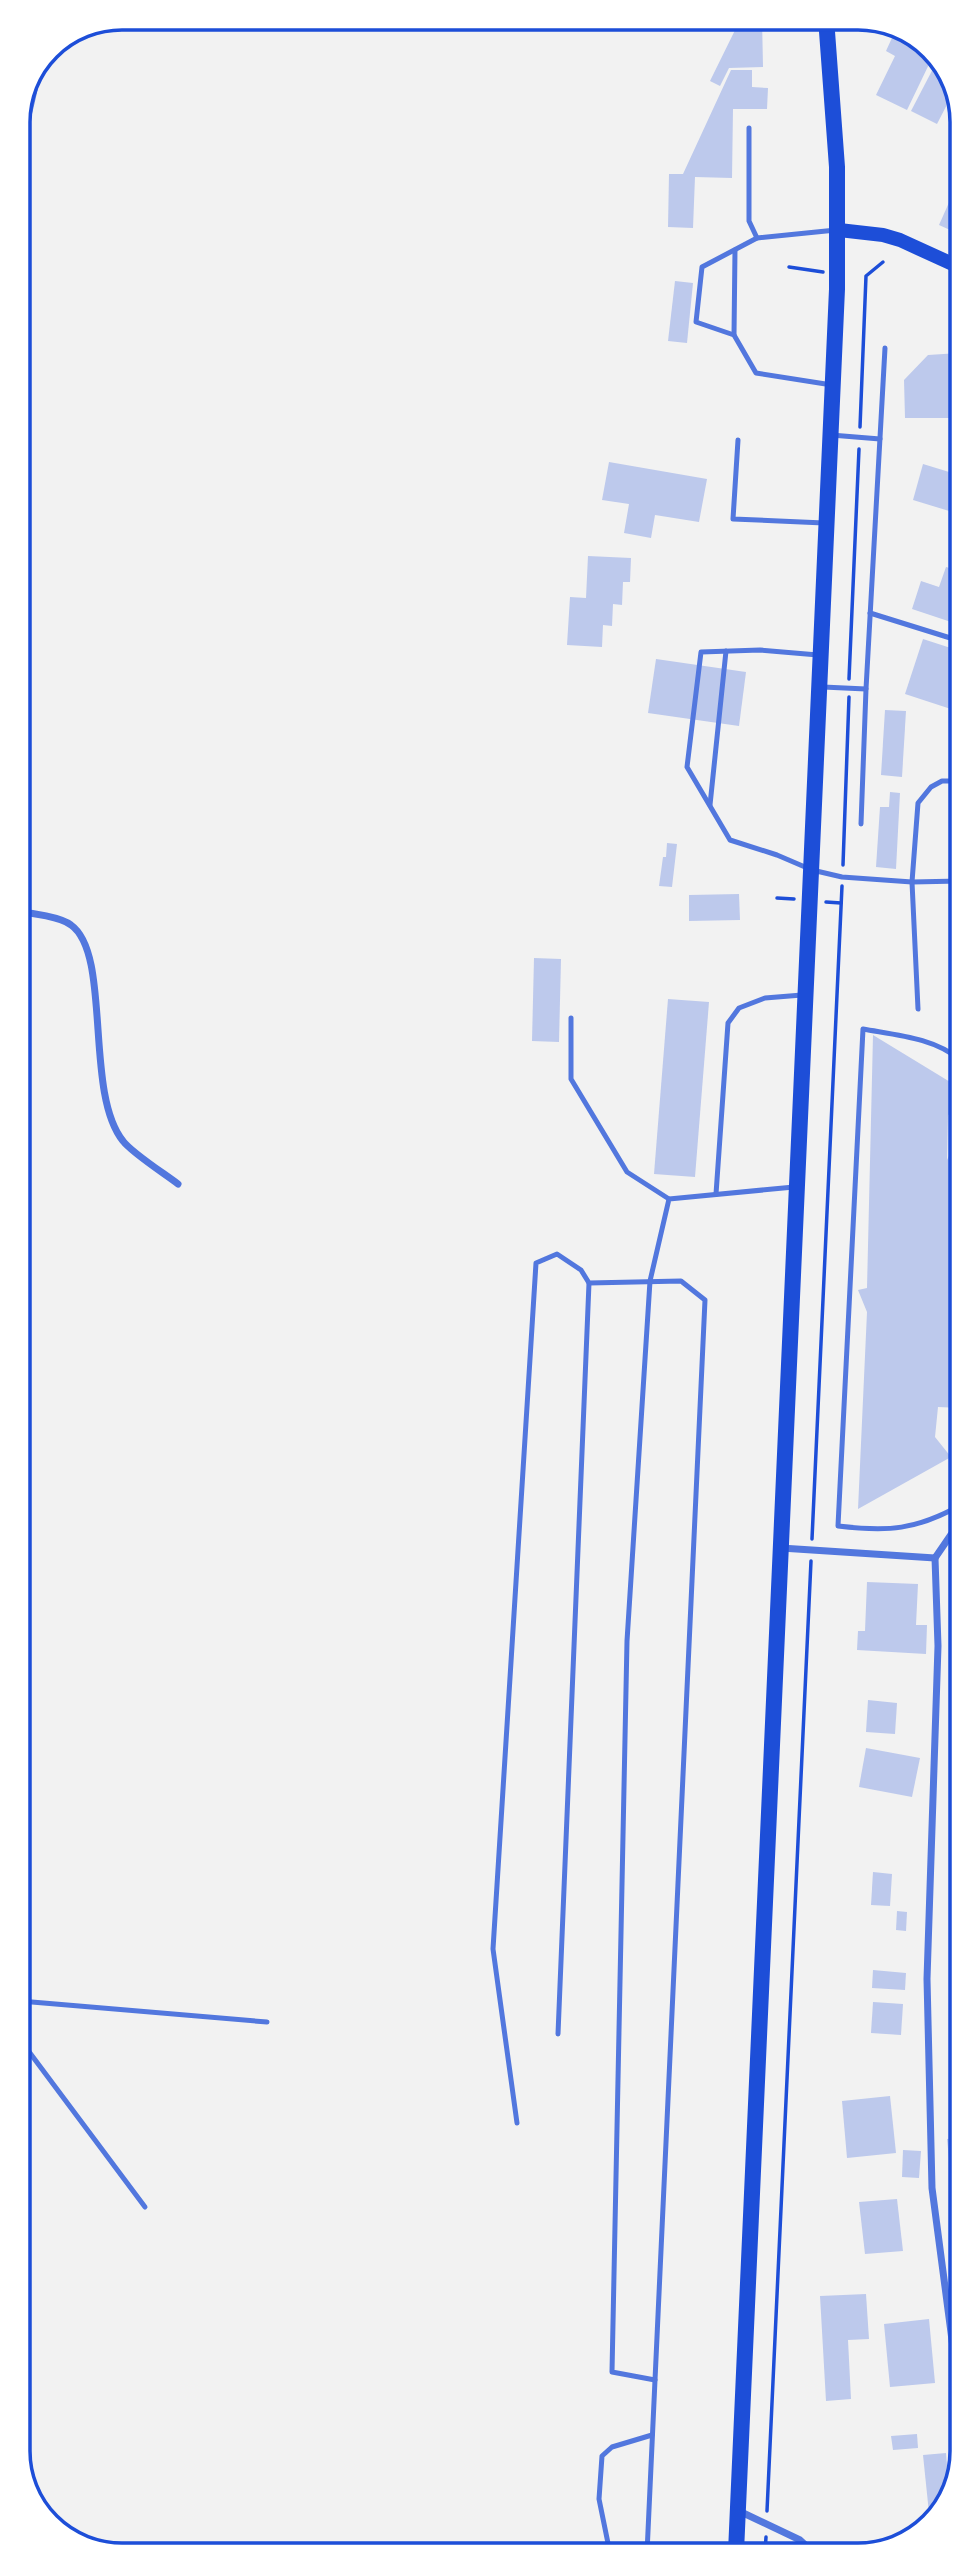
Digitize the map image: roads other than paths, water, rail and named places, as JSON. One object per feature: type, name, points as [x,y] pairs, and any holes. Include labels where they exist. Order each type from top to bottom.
[{"type":"main road","points":[[736,2543],[839,230],[827,30]]},
{"type":"main road","points":[[839,230],[883,235],[900,240],[950,263]]},
{"type":"street","points":[[30,913],[71,925],[89,948],[105,1105],[123,1141],[178,1184]]},
{"type":"street","points":[[950,1536],[935,1558],[938,1646],[927,1979],[932,2188],[950,2325]]},
{"type":"street","points":[[780,1548],[935,1558]]},
{"type":"street","points":[[738,2510],[803,2543]]},
{"type":"lane","points":[[749,128],[749,221],[757,238]]},
{"type":"lane","points":[[734,335],[696,321],[702,267],[757,238],[839,230]]},
{"type":"lane","points":[[735,250],[734,335],[756,373],[833,385]]},
{"type":"lane","points":[[861,824],[886,348]]},
{"type":"lane","points":[[831,435],[880,439]]},
{"type":"lane","points":[[738,440],[733,519],[827,524]]},
{"type":"lane","points":[[870,613],[950,639]]},
{"type":"lane","points":[[821,655],[760,650],[701,652],[687,767],[730,840],[812,870],[842,877],[912,882],[950,881]]},
{"type":"lane","points":[[710,806],[726,651]]},
{"type":"lane","points":[[820,687],[866,689]]},
{"type":"lane","points":[[918,1009],[912,882],[918,803],[931,787],[942,781],[950,781]]},
{"type":"lane","points":[[716,1195],[728,1023],[739,1008],[765,998],[806,995]]},
{"type":"lane","points":[[571,1018],[571,1079],[627,1172],[668,1199],[798,1187]]},
{"type":"lane","points":[[950,1052],[905,1036],[863,1029],[838,1526],[878,1531],[922,1524],[950,1510]]},
{"type":"lane","points":[[655,2380],[612,2372],[627,1641],[650,1281],[668,1199]]},
{"type":"lane","points":[[517,2123],[493,1949],[536,1263],[557,1254],[581,1270],[589,1283],[558,2034]]},
{"type":"lane","points":[[589,1283],[681,1280],[705,1300],[647,2543]]},
{"type":"lane","points":[[30,2002],[267,2022]]},
{"type":"lane","points":[[30,2054],[145,2207]]},
{"type":"lane","points":[[608,2543],[598,2499],[602,2456],[612,2447],[652,2435]]}]
